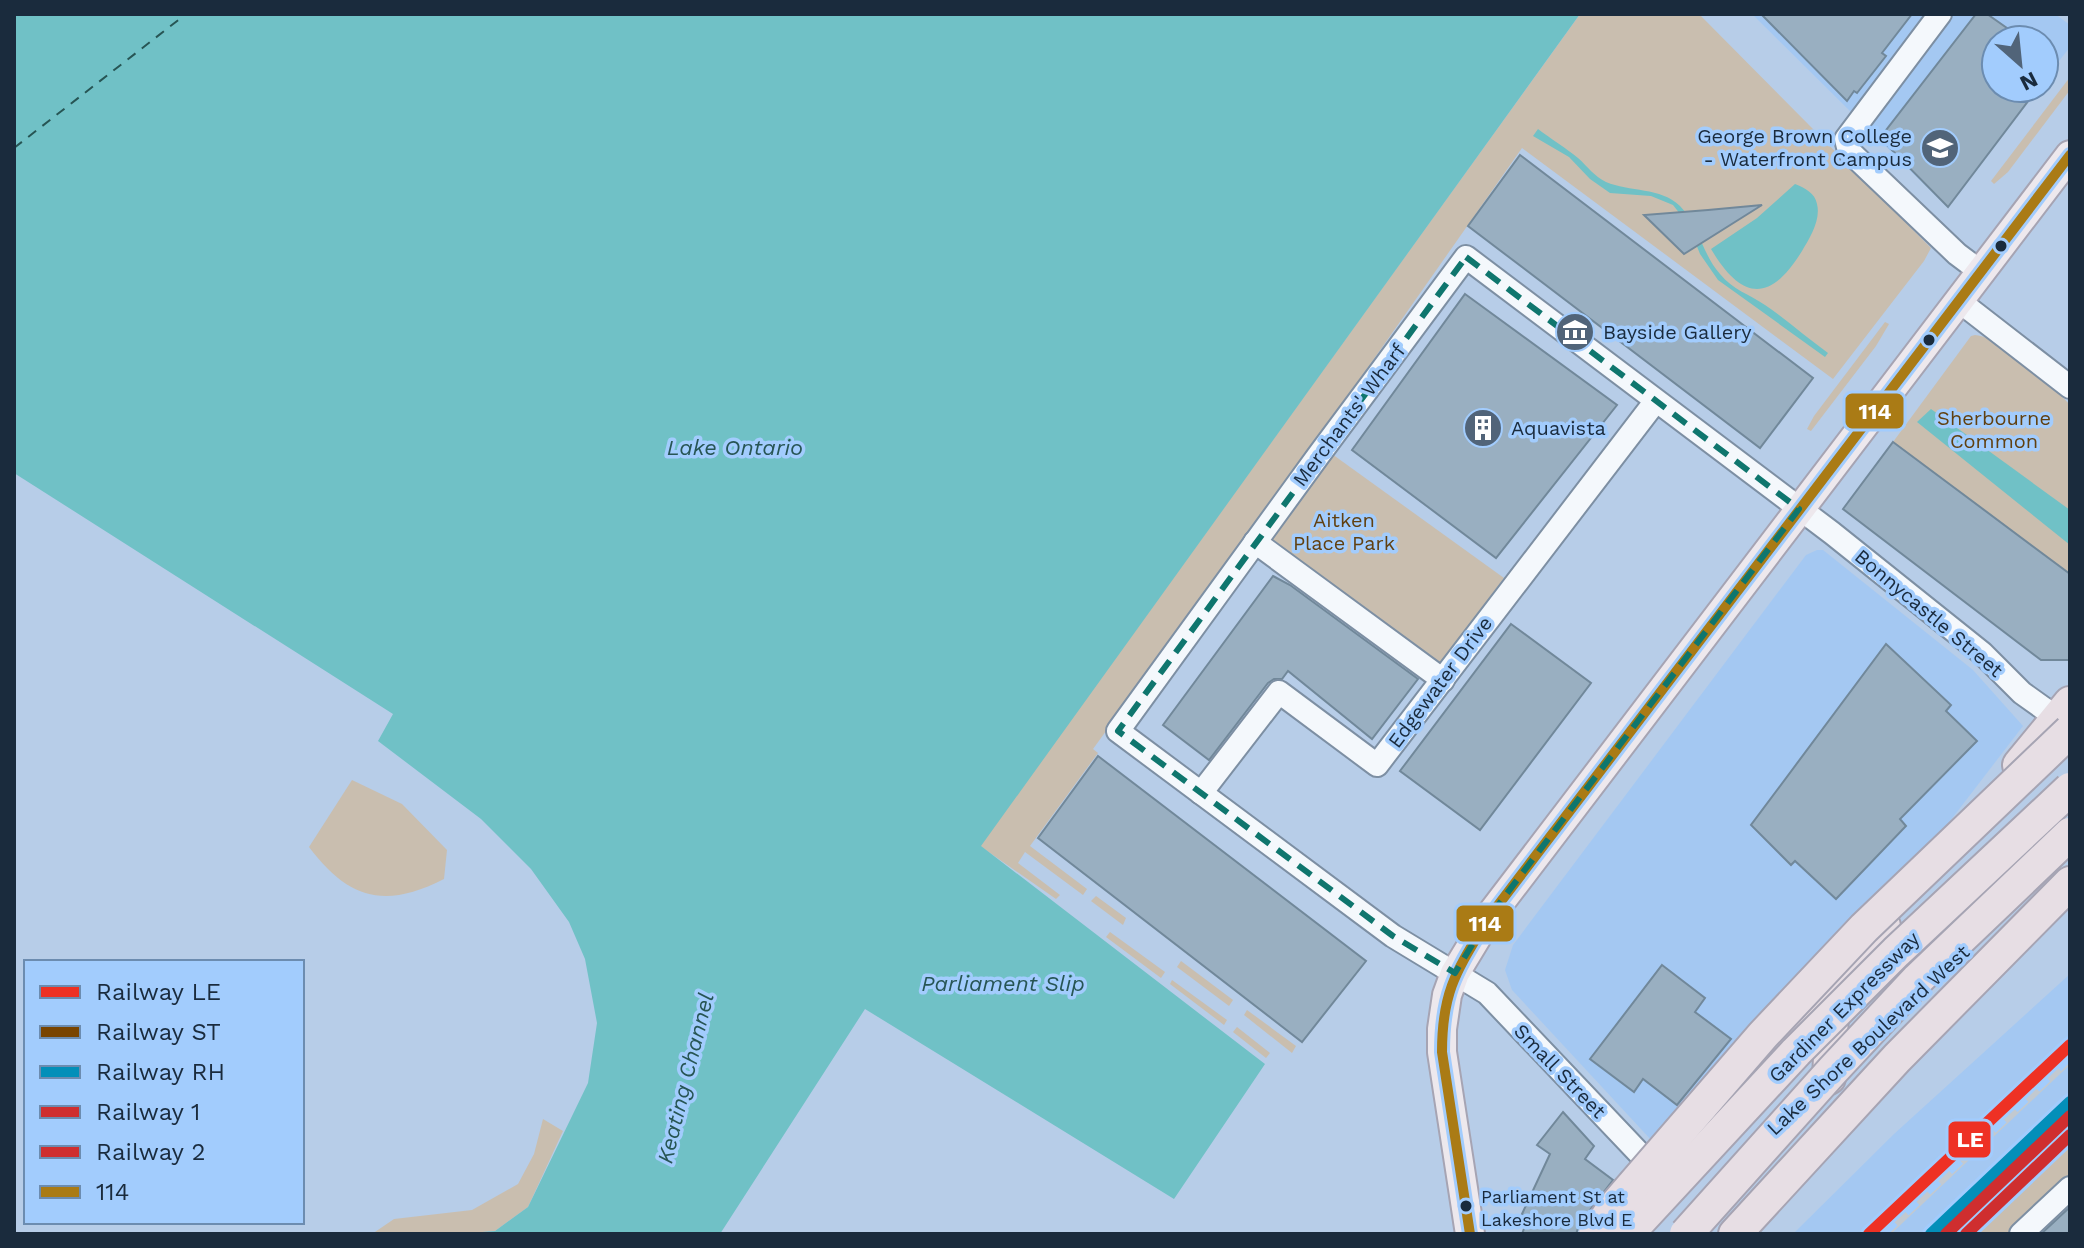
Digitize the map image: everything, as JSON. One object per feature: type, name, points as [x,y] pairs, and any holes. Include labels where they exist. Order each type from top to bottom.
[{"type":"highway","points":[[1609,1234],[1833,987],[2067,721]]},
{"type":"highway","points":[[1595,1234],[1615,1206],[1763,1035],[2067,721]]},
{"type":"highway","name":"Gardiner Expressway","points":[[1627,1234],[1796,1052],[1896,952],[2070,789]]},
{"type":"highway","name":"Gardiner Expressway","points":[[1686,1234],[1908,990],[2070,834]]},
{"type":"highway","name":"Lake Shore Boulevard West","points":[[1670,1234],[1725,1170],[1829,1078],[2070,850]]},
{"type":"highway","points":[[1735,1234],[1897,1058],[2070,883]]},
{"type":"highway","points":[[1829,1078],[1833,987]]},
{"type":"main road","points":[[1470,1234],[1442,1052],[1443,1012],[1455,973],[1489,917],[2070,155]]},
{"type":"street","points":[[1940,14],[1846,139],[1849,151],[1957,254],[1981,272]]},
{"type":"street","name":"Merchants' Wharf","points":[[1455,973],[1393,936],[1118,731],[1466,257],[1799,509]]},
{"type":"street","points":[[1959,301],[2070,387]]},
{"type":"street","name":"Edgewater Drive","points":[[1201,793],[1279,692],[1377,765],[1655,402]]},
{"type":"street","name":"Bonnycastle Street","points":[[1799,509],[1982,653],[2022,693],[2067,721]]},
{"type":"street","points":[[1255,542],[1443,680]]},
{"type":"street","points":[[1833,987],[1837,929]]},
{"type":"street","name":"Small Street","points":[[1455,973],[1487,993],[1660,1176]]},
{"type":"street","points":[[2021,1234],[2070,1188]]},
{"type":"highlighted area","points":[[1466,257],[1799,509],[1489,917],[1455,973],[1393,936],[1118,731]]},
{"type":"shaded area","name":"George Brown College - Waterfront Campus","points":[[1752,14],[2055,14],[2070,25],[2070,47],[2060,60],[2060,24],[1980,24],[1980,104],[2026,104],[1947,207]]},
{"type":"shaded area","points":[[1823,550],[1973,670],[2023,726],[1927,851],[1653,1142],[1512,990],[1505,970],[1513,945],[1806,555]]},
{"type":"shaded area","points":[[2070,974],[2070,1126],[1956,1234],[1793,1234],[1894,1134]]},
{"type":"green space","points":[[1580,14],[1699,14],[1931,248],[1924,261],[1833,379],[1522,148],[1310,450],[1093,749],[1098,753],[1030,846],[1087,889],[1083,895],[1025,852],[1018,863],[1060,895],[1056,899],[980,846]]},
{"type":"green space","points":[[2070,77],[2070,90],[2060,103],[2060,90]]},
{"type":"green space","points":[[2049,104],[2059,104],[2008,172],[1994,184],[1991,181]]},
{"type":"green space","points":[[1885,322],[1889,324],[1876,346],[1811,431],[1807,429],[1814,416]]},
{"type":"green space","name":"Sherbourne Common","points":[[1971,336],[2000,344],[2013,353],[2070,405],[2070,574],[1893,442]]},
{"type":"green space","name":"Aitken Place Park","points":[[1332,454],[1504,578],[1439,668],[1265,544]]},
{"type":"green space","points":[[352,780],[402,804],[447,850],[444,879],[404,894],[386,896],[354,888],[324,865],[309,847]]},
{"type":"green space","points":[[1096,896],[1126,918],[1123,925],[1091,901]]},
{"type":"green space","points":[[1110,932],[1165,972],[1161,978],[1106,937]]},
{"type":"green space","points":[[1181,961],[1233,1000],[1229,1006],[1177,967]]},
{"type":"green space","points":[[1172,980],[1227,1020],[1224,1025],[1170,984]]},
{"type":"green space","points":[[1247,1010],[1296,1046],[1292,1053],[1244,1015]]},
{"type":"green space","points":[[1237,1027],[1270,1053],[1266,1058],[1233,1032]]},
{"type":"green space","points":[[543,1119],[563,1131],[528,1207],[495,1231],[372,1234],[394,1219],[472,1210],[518,1184],[534,1154]]},
{"type":"green space","points":[[2070,1138],[2070,1177],[2009,1234],[1957,1234]]},
{"type":"water","name":"Lake Ontario","points":[[14,14],[1580,14],[981,846],[1265,1064],[1174,1199],[865,1009],[720,1234],[458,1234],[495,1231],[528,1207],[588,1083],[597,1023],[585,959],[569,922],[531,869],[481,819],[378,741],[393,714],[14,473]]},
{"type":"water","points":[[1538,129],[1602,180],[1664,196],[1680,206],[1692,222],[1709,258],[1725,279],[1828,353],[1825,357],[1718,280],[1700,254],[1688,224],[1673,205],[1651,196],[1610,193],[1590,179],[1569,157],[1533,136]]},
{"type":"water","points":[[1795,184],[1809,191],[1816,200],[1818,210],[1811,235],[1779,280],[1756,289],[1745,286],[1722,266],[1711,249],[1757,218]]},
{"type":"water","points":[[1931,409],[2070,510],[2070,545],[1917,422]]},
{"type":"building","points":[[1761,14],[1912,14],[1882,53],[1886,56],[1847,101]]},
{"type":"building","points":[[1976,14],[1987,14],[2001,24],[1980,24],[1980,104],[2026,104],[1948,207],[1880,138]]},
{"type":"building","points":[[1520,155],[1813,378],[1760,448],[1468,226]]},
{"type":"building","points":[[1762,205],[1684,254],[1644,215],[1708,210]]},
{"type":"building","name":"Aquavista","points":[[1465,294],[1617,405],[1496,558],[1352,450]]},
{"type":"building","points":[[1893,442],[2070,574],[2070,660],[2041,660],[1843,509]]},
{"type":"building","points":[[1273,576],[1290,585],[1418,679],[1372,739],[1288,671],[1282,679],[1268,683],[1209,760],[1163,725]]},
{"type":"building","points":[[1511,624],[1591,683],[1480,830],[1400,771]]},
{"type":"building","points":[[1886,644],[1951,705],[1946,711],[1977,741],[1900,819],[1906,826],[1836,899],[1795,861],[1791,865],[1751,825]]},
{"type":"building","points":[[1098,756],[1366,961],[1302,1042],[1038,838]]},
{"type":"building","points":[[1662,965],[1705,998],[1695,1012],[1731,1039],[1677,1105],[1643,1079],[1634,1092],[1590,1059]]},
{"type":"building","points":[[1563,1112],[1594,1146],[1585,1159],[1613,1180],[1580,1223],[1576,1234],[1522,1234],[1528,1218],[1522,1214],[1550,1154],[1537,1145]]},
{"type":"building","points":[[2070,1207],[2070,1234],[2041,1234]]},
{"type":"ferry route","points":[[14,148],[186,14]]},
{"type":"railway","points":[[1885,1234],[2070,1059]]},
{"type":"rail line","name":"LE","points":[[1869,1234],[2070,1045]]},
{"type":"rail line","name":"RH","points":[[1931,1234],[2070,1102]]},
{"type":"rail line","name":"ST","points":[[1935,1234],[2070,1107]]},
{"type":"rail line","name":"1","points":[[1946,1234],[2070,1116]]},
{"type":"rail line","name":"2","points":[[1966,1234],[2070,1135]]},
{"type":"transit line","name":"114","points":[[1470,1234],[1442,1052],[1449,995],[1469,951],[1489,917],[2070,155]]},
{"type":"place","name":"George Brown College - Waterfront Campus","points":[[1940,148]]},
{"type":"place","name":"Bayside Gallery","points":[[1575,332]]},
{"type":"place","name":"Aquavista","points":[[1483,428]]},
{"type":"place","name":"Parliament St at Lakeshore Blvd E","points":[[1466,1206]]},
{"type":"water label","name":"Parliament Slip","points":[[1003,983]]},
{"type":"water label","name":"Keating Channel","points":[[685,1078]]}]
